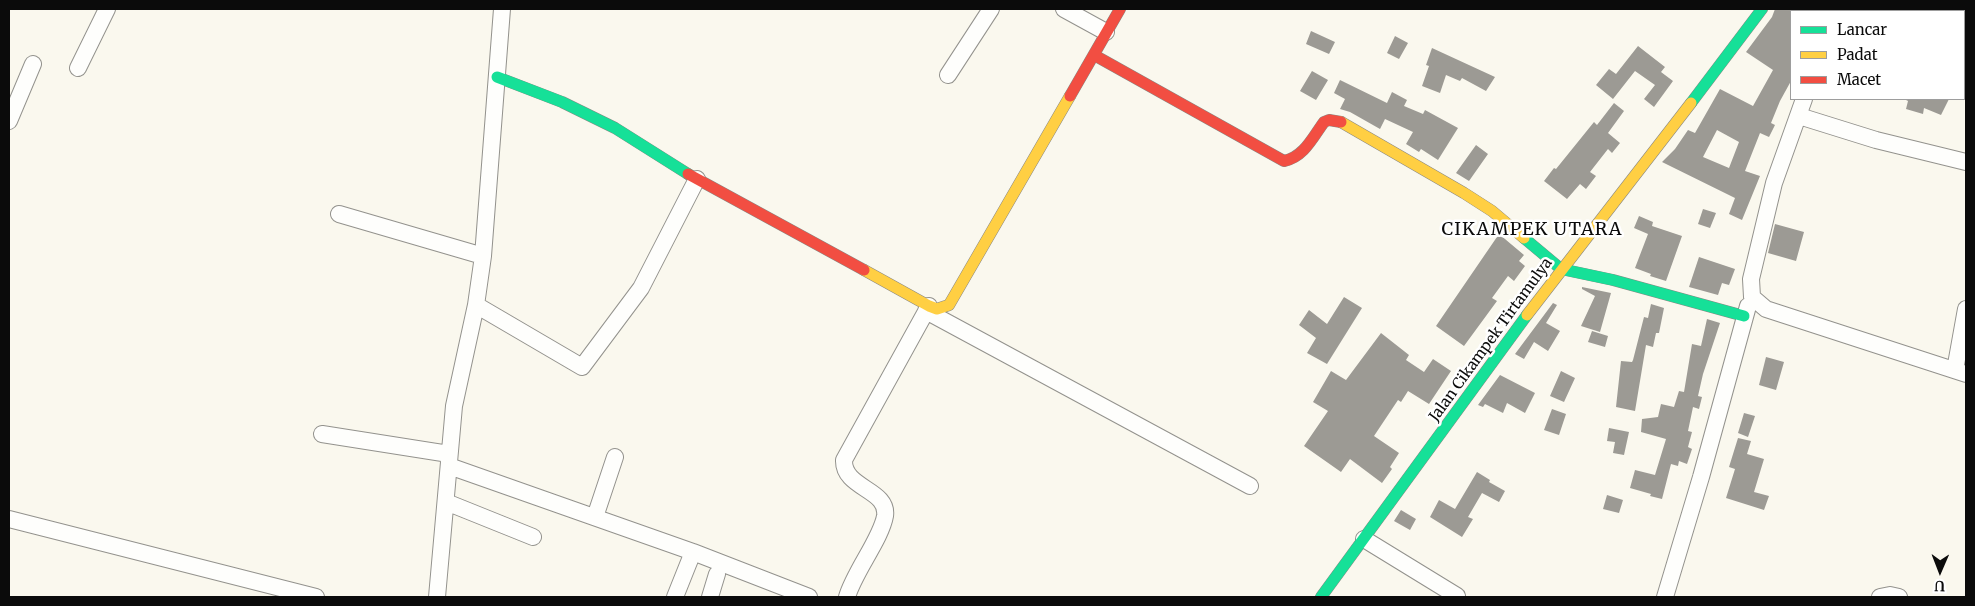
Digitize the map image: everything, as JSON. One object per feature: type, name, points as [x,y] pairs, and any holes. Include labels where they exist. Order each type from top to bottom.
[{"type":"street","points":[[78,68],[107,9]]},
{"type":"street","points":[[437,597],[454,406],[476,304],[483,256],[502,9]]},
{"type":"street","points":[[948,76],[991,9]]},
{"type":"street","points":[[1064,9],[1106,32]]},
{"type":"street","points":[[928,309],[937,309],[949,305],[1032,157],[1120,9]]},
{"type":"street","name":"Jalan Cikampek Tirtamulya","points":[[1321,597],[1561,269],[1664,139],[1762,9]]},
{"type":"street","points":[[1094,55],[1284,161],[1291,161],[1298,156],[1324,122],[1328,120],[1342,123],[1419,166],[1492,211],[1561,269],[1613,280],[1744,316]]},
{"type":"street","points":[[9,121],[33,64]]},
{"type":"street","points":[[497,77],[562,102],[599,119],[654,155],[928,309],[1250,486]]},
{"type":"street","points":[[1665,597],[1702,476],[1744,316],[1752,297],[1751,279],[1757,247],[1774,183],[1804,100]]},
{"type":"street","points":[[1798,116],[1876,140],[1966,162]]},
{"type":"street","points":[[476,304],[582,367],[641,288],[697,179]]},
{"type":"street","points":[[339,214],[483,256]]},
{"type":"street","points":[[1752,297],[1766,309],[1961,372],[1966,309]]},
{"type":"street","points":[[847,597],[882,524],[885,509],[879,499],[849,478],[844,467],[844,460],[928,309]]},
{"type":"street","points":[[322,434],[449,460],[809,597]]},
{"type":"street","points":[[596,517],[616,457]]},
{"type":"street","points":[[446,502],[533,536]]},
{"type":"street","points":[[9,519],[316,597]]},
{"type":"street","points":[[1364,539],[1457,596]]},
{"type":"street","points":[[675,597],[693,552]]},
{"type":"street","points":[[710,597],[717,574]]},
{"type":"street","points":[[1880,597],[1890,595],[1899,597]]},
{"type":"building","points":[[1775,9],[1791,9],[1790,83],[1771,123],[1775,125],[1769,137],[1760,133],[1745,171],[1760,176],[1742,220],[1729,214],[1735,198],[1662,162],[1675,149],[1688,130],[1695,133],[1720,89],[1753,106],[1773,70],[1746,52],[1772,17]],"holes":[[[1717,130],[1739,142],[1729,168],[1703,157]]]},
{"type":"building","points":[[1311,31],[1335,42],[1329,54],[1306,44]]},
{"type":"building","points":[[1395,36],[1408,43],[1399,59],[1387,53]]},
{"type":"building","points":[[1638,46],[1665,67],[1661,72],[1673,81],[1654,107],[1644,99],[1655,85],[1635,71],[1613,99],[1596,85],[1609,69],[1616,74]]},
{"type":"building","points":[[1432,48],[1495,77],[1486,91],[1462,78],[1460,81],[1446,75],[1440,93],[1422,86],[1429,66],[1426,65]]},
{"type":"building","points":[[1312,71],[1328,80],[1316,100],[1300,91]]},
{"type":"building","points":[[1340,80],[1387,103],[1392,92],[1407,100],[1404,106],[1423,114],[1425,110],[1458,128],[1438,160],[1421,149],[1419,152],[1406,144],[1413,132],[1385,119],[1380,129],[1350,112],[1340,109],[1345,99],[1334,93]]},
{"type":"building","points":[[1906,100],[1948,100],[1941,115],[1924,108],[1923,114],[1906,109],[1908,101]]},
{"type":"building","points":[[1614,103],[1624,111],[1608,133],[1620,143],[1612,153],[1608,149],[1590,172],[1596,176],[1586,189],[1580,184],[1567,199],[1544,181],[1594,122],[1597,125]]},
{"type":"building","points":[[1476,145],[1488,154],[1469,181],[1456,173]]},
{"type":"building","points":[[1703,209],[1716,213],[1710,228],[1698,224]]},
{"type":"building","points":[[1639,216],[1653,222],[1652,226],[1682,236],[1666,281],[1650,276],[1651,274],[1635,268],[1648,234],[1634,228]]},
{"type":"building","points":[[1775,224],[1804,232],[1796,261],[1768,253]]},
{"type":"building","points":[[1499,234],[1524,255],[1519,261],[1525,266],[1514,281],[1508,276],[1492,298],[1497,301],[1464,346],[1436,326]]},
{"type":"building","points":[[1699,257],[1735,269],[1729,285],[1722,283],[1718,295],[1689,287]]},
{"type":"building","points":[[1582,287],[1611,293],[1600,332],[1581,326],[1595,296],[1582,289]]},
{"type":"building","points":[[1344,297],[1362,308],[1327,364],[1307,353],[1316,338],[1299,325],[1309,310],[1327,324]]},
{"type":"building","points":[[1553,303],[1557,305],[1546,323],[1560,331],[1548,351],[1534,342],[1524,359],[1515,354]]},
{"type":"building","points":[[1651,304],[1664,308],[1659,333],[1656,333],[1653,347],[1646,345],[1635,411],[1616,407],[1621,361],[1632,362],[1644,317],[1648,318]]},
{"type":"building","points":[[1707,319],[1720,323],[1703,374],[1698,396],[1702,397],[1699,409],[1693,407],[1688,431],[1692,432],[1688,447],[1692,449],[1687,464],[1679,461],[1678,466],[1671,464],[1662,499],[1650,496],[1651,494],[1630,488],[1635,470],[1655,475],[1666,439],[1641,432],[1642,419],[1658,417],[1661,404],[1674,407],[1679,391],[1684,392],[1692,344],[1701,346]]},
{"type":"building","points":[[1592,331],[1608,336],[1605,347],[1588,342]]},
{"type":"building","points":[[1381,333],[1409,355],[1406,360],[1424,372],[1433,359],[1451,371],[1429,404],[1408,391],[1401,402],[1398,400],[1374,436],[1399,453],[1390,467],[1392,469],[1382,483],[1350,459],[1341,472],[1304,446],[1328,411],[1313,402],[1331,371],[1346,380]]},
{"type":"building","points":[[1766,357],[1784,362],[1776,390],[1759,385]]},
{"type":"building","points":[[1561,371],[1575,378],[1564,402],[1550,396]]},
{"type":"building","points":[[1500,375],[1535,393],[1525,413],[1507,403],[1503,413],[1485,404],[1483,407],[1478,405]]},
{"type":"building","points":[[1552,409],[1566,414],[1559,435],[1544,430]]},
{"type":"building","points":[[1744,413],[1755,416],[1748,437],[1738,433]]},
{"type":"building","points":[[1609,428],[1629,432],[1624,455],[1613,453],[1615,442],[1607,441]]},
{"type":"building","points":[[1738,438],[1751,441],[1747,454],[1764,459],[1754,492],[1769,496],[1764,510],[1726,498],[1735,469],[1729,467]]},
{"type":"building","points":[[1477,472],[1490,480],[1489,482],[1505,491],[1499,502],[1482,493],[1468,517],[1473,519],[1462,537],[1430,517],[1439,500],[1455,509]]},
{"type":"building","points":[[1607,495],[1623,500],[1619,513],[1603,509]]},
{"type":"building","points":[[1401,510],[1416,519],[1410,530],[1394,521]]},
{"type":"traffic: fast","points":[[1691,103],[1762,9]]},
{"type":"traffic: fast","points":[[497,77],[562,102],[615,128],[688,174]]},
{"type":"traffic: fast","points":[[1524,238],[1561,269],[1613,280],[1744,316]]},
{"type":"traffic: fast","points":[[1321,597],[1527,315]]},
{"type":"traffic: slow","points":[[864,270],[929,306],[937,309],[949,305],[1070,96]]},
{"type":"traffic: slow","points":[[1527,315],[1691,103]]},
{"type":"traffic: slow","points":[[1341,122],[1464,193],[1492,211],[1524,238]]},
{"type":"traffic: jam","points":[[1070,96],[1120,9]]},
{"type":"traffic: jam","points":[[1094,55],[1284,161],[1303,151],[1324,122],[1329,120],[1341,122]]},
{"type":"traffic: jam","points":[[688,174],[864,270]]},
{"type":"district","name":"CIKAMPEK UTARA","points":[[1532,230]]}]
